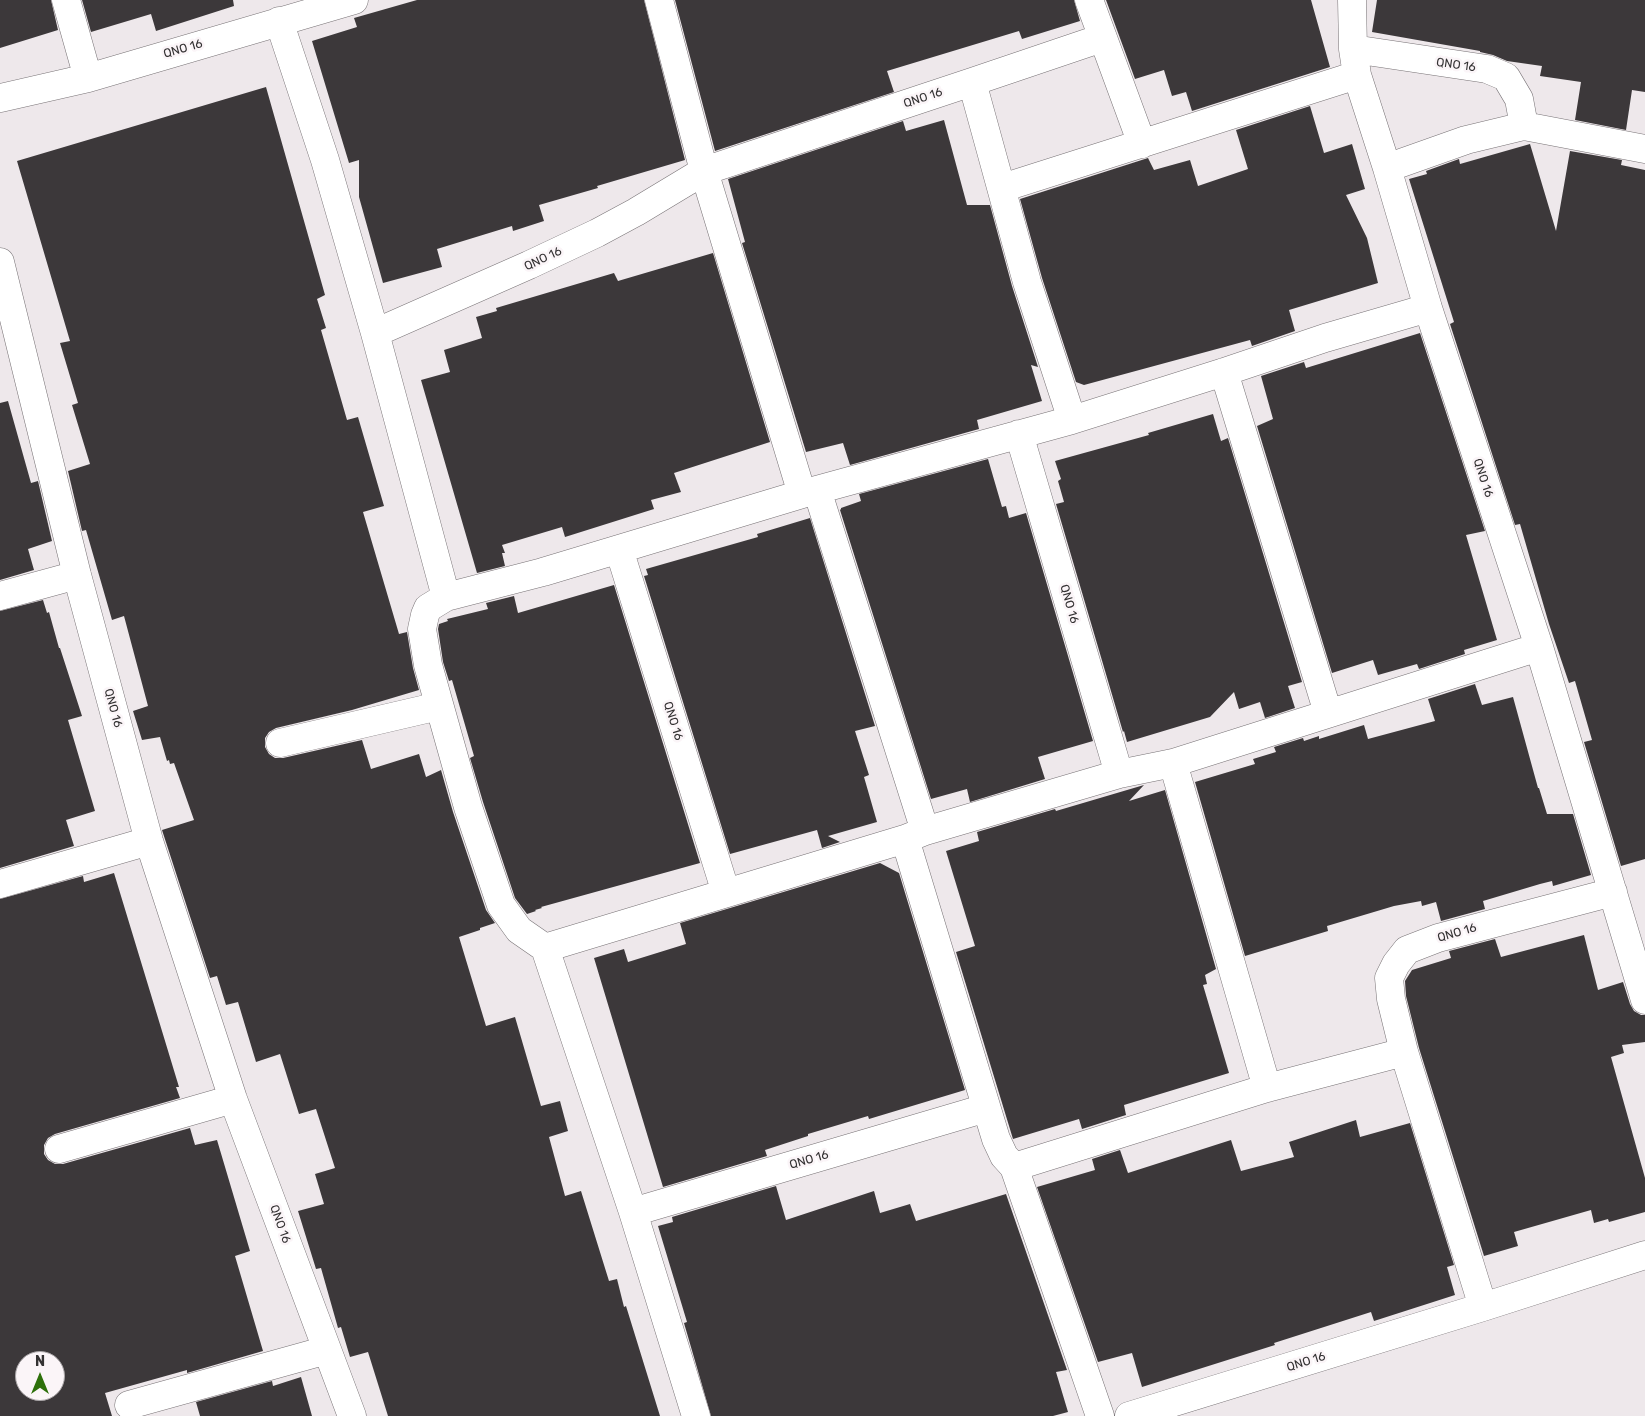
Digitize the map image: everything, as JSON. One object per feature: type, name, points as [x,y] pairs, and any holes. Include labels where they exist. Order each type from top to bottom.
[{"type":"street","points":[[66,0],[88,78]]},
{"type":"street","name":"QNO 16","points":[[0,98],[88,78],[279,21],[317,5],[354,0]]},
{"type":"street","points":[[658,0],[704,170],[810,492],[915,835],[986,1108],[996,1139],[1004,1156],[1014,1167],[1100,1416]]},
{"type":"street","points":[[1089,0],[1142,144]]},
{"type":"street","name":"QNO 16","points":[[1352,0],[1355,62],[1428,308],[1539,647],[1645,1000]]},
{"type":"street","points":[[279,21],[325,160],[446,597]]},
{"type":"street","name":"QNO 16","points":[[374,333],[597,234],[704,170],[1102,38]]},
{"type":"street","name":"QNO 16","points":[[1002,188],[1142,144],[1355,62],[1487,69],[1506,77],[1519,99],[1524,126]]},
{"type":"street","points":[[972,82],[1027,282],[1072,420]]},
{"type":"street","points":[[1387,168],[1466,140],[1524,126],[1645,149]]},
{"type":"street","name":"QNO 16","points":[[0,262],[10,342],[77,575],[148,840],[233,1099],[352,1416]]},
{"type":"street","points":[[696,1416],[633,1212],[545,948],[519,930],[501,905],[468,807],[428,665],[422,629],[428,608],[446,597],[543,572],[810,492],[1072,420],[1325,338],[1428,308]]},
{"type":"street","points":[[1224,372],[1328,714]]},
{"type":"street","name":"QNO 16","points":[[1019,434],[1118,774]]},
{"type":"street","name":"QNO 16","points":[[619,549],[726,893]]},
{"type":"street","points":[[0,596],[77,575]]},
{"type":"street","points":[[545,948],[1118,774],[1173,763],[1539,647]]},
{"type":"street","points":[[280,743],[439,706]]},
{"type":"street","points":[[1173,763],[1267,1088]]},
{"type":"street","points":[[0,884],[148,840]]},
{"type":"street","name":"QNO 16","points":[[1483,1307],[1404,1052],[1391,999],[1389,978],[1396,964],[1407,950],[1438,938],[1613,892]]},
{"type":"street","points":[[1014,1167],[1267,1088],[1404,1052]]},
{"type":"street","points":[[59,1150],[233,1099]]},
{"type":"street","name":"QNO 16","points":[[633,1212],[986,1108]]},
{"type":"street","name":"QNO 16","points":[[1129,1416],[1645,1255]]},
{"type":"street","points":[[129,1405],[327,1350]]},
{"type":"building","points":[[0,0],[51,0],[58,30],[0,48]]},
{"type":"building","points":[[82,0],[233,0],[234,6],[156,31],[151,14],[91,32]]},
{"type":"building","points":[[417,0],[644,0],[685,160],[539,205],[544,221],[513,231],[512,226],[437,249],[442,267],[383,283],[359,197],[359,160],[349,163],[312,41],[357,27],[354,18]]},
{"type":"building","points":[[675,0],[1074,0],[1080,21],[1022,39],[1019,31],[887,71],[894,92],[715,151]]},
{"type":"building","points":[[1106,0],[1311,0],[1330,67],[1192,111],[1186,92],[1172,96],[1164,70],[1135,79]]},
{"type":"building","points":[[1377,0],[1645,0],[1645,92],[1632,90],[1626,130],[1575,120],[1581,82],[1540,76],[1542,66],[1507,61],[1480,51],[1372,32]]},
{"type":"building","points":[[266,87],[325,295],[317,299],[326,328],[321,330],[347,420],[358,417],[384,506],[363,512],[399,634],[407,632],[419,690],[352,710],[276,728],[269,732],[265,738],[265,747],[269,754],[275,758],[283,758],[362,740],[371,769],[419,754],[426,777],[441,770],[486,910],[495,923],[459,937],[486,1026],[515,1017],[541,1106],[560,1101],[568,1131],[549,1137],[565,1196],[581,1191],[609,1281],[617,1279],[624,1307],[626,1306],[660,1416],[388,1416],[368,1352],[350,1357],[341,1327],[338,1328],[321,1268],[316,1269],[298,1211],[324,1204],[315,1174],[335,1168],[316,1109],[299,1114],[280,1054],[256,1062],[238,1002],[226,1005],[217,976],[210,978],[162,830],[194,820],[174,763],[170,764],[169,760],[167,761],[160,737],[142,740],[133,711],[148,706],[124,616],[112,620],[86,530],[82,531],[68,471],[90,464],[72,405],[78,403],[60,343],[70,341],[17,161]]},
{"type":"building","points":[[1310,106],[1324,153],[1352,144],[1365,189],[1346,195],[1367,238],[1378,283],[1289,310],[1295,331],[1252,346],[1250,340],[1084,385],[1076,382],[1042,278],[1020,199],[1148,158],[1154,170],[1190,160],[1198,186],[1248,169],[1236,130]]},
{"type":"building","points":[[944,120],[967,205],[990,205],[1012,286],[1038,367],[1031,365],[1042,401],[977,420],[979,429],[850,465],[843,443],[806,452],[742,243],[745,242],[728,179],[903,121],[906,131]]},
{"type":"building","points":[[1530,144],[1556,231],[1570,151],[1622,160],[1621,165],[1645,170],[1645,859],[1621,866],[1584,742],[1592,740],[1575,681],[1569,683],[1549,624],[1520,524],[1515,525],[1450,324],[1454,322],[1409,179],[1427,174],[1426,171],[1459,159],[1460,164]]},
{"type":"building","points":[[713,253],[770,442],[674,473],[681,492],[651,500],[654,509],[565,537],[562,527],[502,545],[505,553],[502,553],[505,566],[477,573],[421,380],[450,372],[444,350],[482,338],[476,317],[497,311],[496,308],[614,273],[618,281]]},
{"type":"building","points":[[1420,333],[1485,531],[1466,535],[1497,640],[1464,650],[1465,654],[1419,669],[1417,664],[1378,675],[1373,660],[1332,673],[1257,426],[1273,419],[1261,376],[1304,362],[1306,368]]},
{"type":"building","points":[[8,401],[31,483],[38,481],[52,541],[28,549],[34,570],[0,580],[0,403]]},
{"type":"building","points":[[1213,414],[1221,441],[1228,438],[1302,682],[1288,686],[1295,708],[1265,718],[1260,702],[1239,709],[1234,692],[1210,717],[1127,742],[1056,504],[1064,502],[1058,481],[1061,479],[1055,461],[1149,435],[1148,433]]},
{"type":"building","points":[[988,459],[1002,507],[1006,506],[1009,518],[1026,513],[1093,741],[1038,757],[1045,779],[970,802],[967,789],[931,799],[840,510],[861,501],[859,494]]},
{"type":"building","points":[[810,518],[875,726],[855,731],[869,775],[864,777],[877,822],[828,836],[840,842],[822,848],[817,830],[730,854],[644,576],[648,575],[646,569],[758,537],[757,534]]},
{"type":"building","points":[[614,585],[700,863],[541,907],[527,914],[515,898],[483,802],[470,758],[474,756],[452,680],[449,681],[443,662],[438,629],[439,624],[448,621],[447,619],[488,609],[486,603],[514,596],[518,613]]},
{"type":"building","points":[[43,600],[47,613],[49,612],[82,716],[68,720],[95,811],[66,820],[74,846],[0,868],[0,611]]},
{"type":"building","points":[[1475,684],[1482,705],[1513,697],[1547,814],[1573,814],[1591,875],[1553,886],[1552,881],[1483,901],[1485,909],[1441,921],[1436,902],[1422,906],[1421,901],[1394,906],[1327,926],[1328,931],[1245,956],[1195,782],[1255,764],[1253,759],[1276,752],[1274,747],[1303,738],[1304,741],[1319,736],[1319,739],[1364,725],[1368,739],[1435,721],[1428,699]]},
{"type":"building","points":[[1144,785],[1129,801],[1165,790],[1216,969],[1205,975],[1207,984],[1203,985],[1229,1073],[1124,1105],[1126,1115],[1082,1129],[1079,1119],[1013,1139],[956,952],[975,946],[946,851],[979,841],[977,832]]},
{"type":"building","points":[[880,863],[899,873],[965,1090],[869,1119],[868,1116],[808,1134],[808,1136],[765,1150],[767,1156],[663,1187],[594,958],[624,949],[628,962],[686,944],[680,923]]},
{"type":"building","points":[[114,873],[179,1087],[176,1087],[180,1098],[55,1134],[48,1138],[44,1145],[44,1154],[48,1160],[55,1164],[63,1164],[190,1128],[195,1145],[217,1140],[250,1251],[235,1256],[263,1351],[187,1373],[187,1370],[105,1393],[112,1416],[0,1416],[0,899],[83,876],[84,882]]},
{"type":"building","points":[[1584,935],[1598,990],[1623,982],[1634,1011],[1645,1015],[1645,1042],[1622,1045],[1624,1053],[1611,1057],[1645,1178],[1645,1212],[1609,1222],[1608,1219],[1594,1223],[1591,1210],[1514,1232],[1518,1246],[1484,1256],[1419,1048],[1406,996],[1405,981],[1412,970],[1451,958],[1449,951],[1495,939],[1501,957]]},
{"type":"building","points":[[1356,1120],[1360,1137],[1410,1123],[1454,1265],[1447,1267],[1455,1295],[1374,1321],[1371,1312],[1142,1387],[1132,1353],[1098,1362],[1037,1187],[1095,1170],[1092,1159],[1120,1150],[1128,1173],[1231,1140],[1241,1171],[1294,1157],[1289,1142]]},
{"type":"building","points":[[776,1186],[786,1220],[874,1191],[880,1213],[910,1204],[916,1221],[1006,1194],[1067,1370],[1056,1372],[1068,1412],[1053,1416],[711,1416],[684,1323],[687,1322],[658,1226],[673,1222],[672,1217]]},
{"type":"building","points":[[301,1377],[312,1416],[200,1416],[196,1402],[272,1381],[273,1386]]}]
